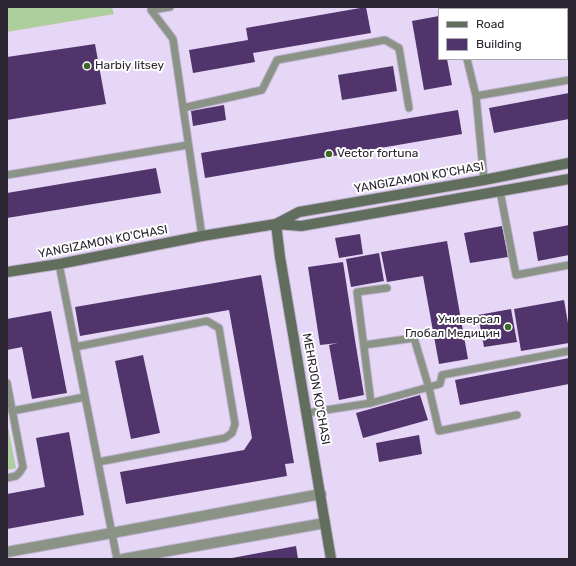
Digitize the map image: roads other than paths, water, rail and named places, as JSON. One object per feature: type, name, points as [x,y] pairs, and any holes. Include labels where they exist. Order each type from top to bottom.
[{"type":"main road","name":"YANGIZAMON KO'CHASI","points":[[276,224],[299,212],[484,180],[569,163]]},
{"type":"main road","name":"YANGIZAMON KO'CHASI","points":[[7,272],[58,264],[202,236],[276,224],[301,226],[569,178]]},
{"type":"main road","name":"MEHRJON KO'CHASI","points":[[276,224],[280,257],[331,559]]},
{"type":"street","points":[[7,552],[320,494]]},
{"type":"street","points":[[123,559],[325,523]]},
{"type":"lane","points":[[170,7],[151,10],[173,39],[202,236]]},
{"type":"lane","points":[[183,108],[262,90],[277,60],[385,40],[399,48],[410,108]]},
{"type":"lane","points":[[467,60],[476,96],[484,180]]},
{"type":"lane","points":[[476,96],[569,80]]},
{"type":"lane","points":[[7,175],[188,145]]},
{"type":"lane","points":[[500,191],[516,275],[569,265]]},
{"type":"lane","points":[[58,264],[117,559]]},
{"type":"lane","points":[[371,403],[357,292],[387,288]]},
{"type":"lane","points":[[75,347],[206,321],[219,328],[235,424],[232,433],[225,438],[98,462]]},
{"type":"lane","points":[[364,345],[414,338],[429,388],[439,431],[517,414]]},
{"type":"lane","points":[[307,413],[371,403],[429,388],[440,384],[442,375],[569,351]]},
{"type":"lane","points":[[7,384],[23,467],[16,476],[7,478]]},
{"type":"lane","points":[[12,411],[85,397]]},
{"type":"place","name":"Harbiy litsey","points":[[87,66]]},
{"type":"place","name":"Vector fortuna","points":[[329,154]]},
{"type":"place","name":"Универсал Глобал Медицин","points":[[508,327]]}]
